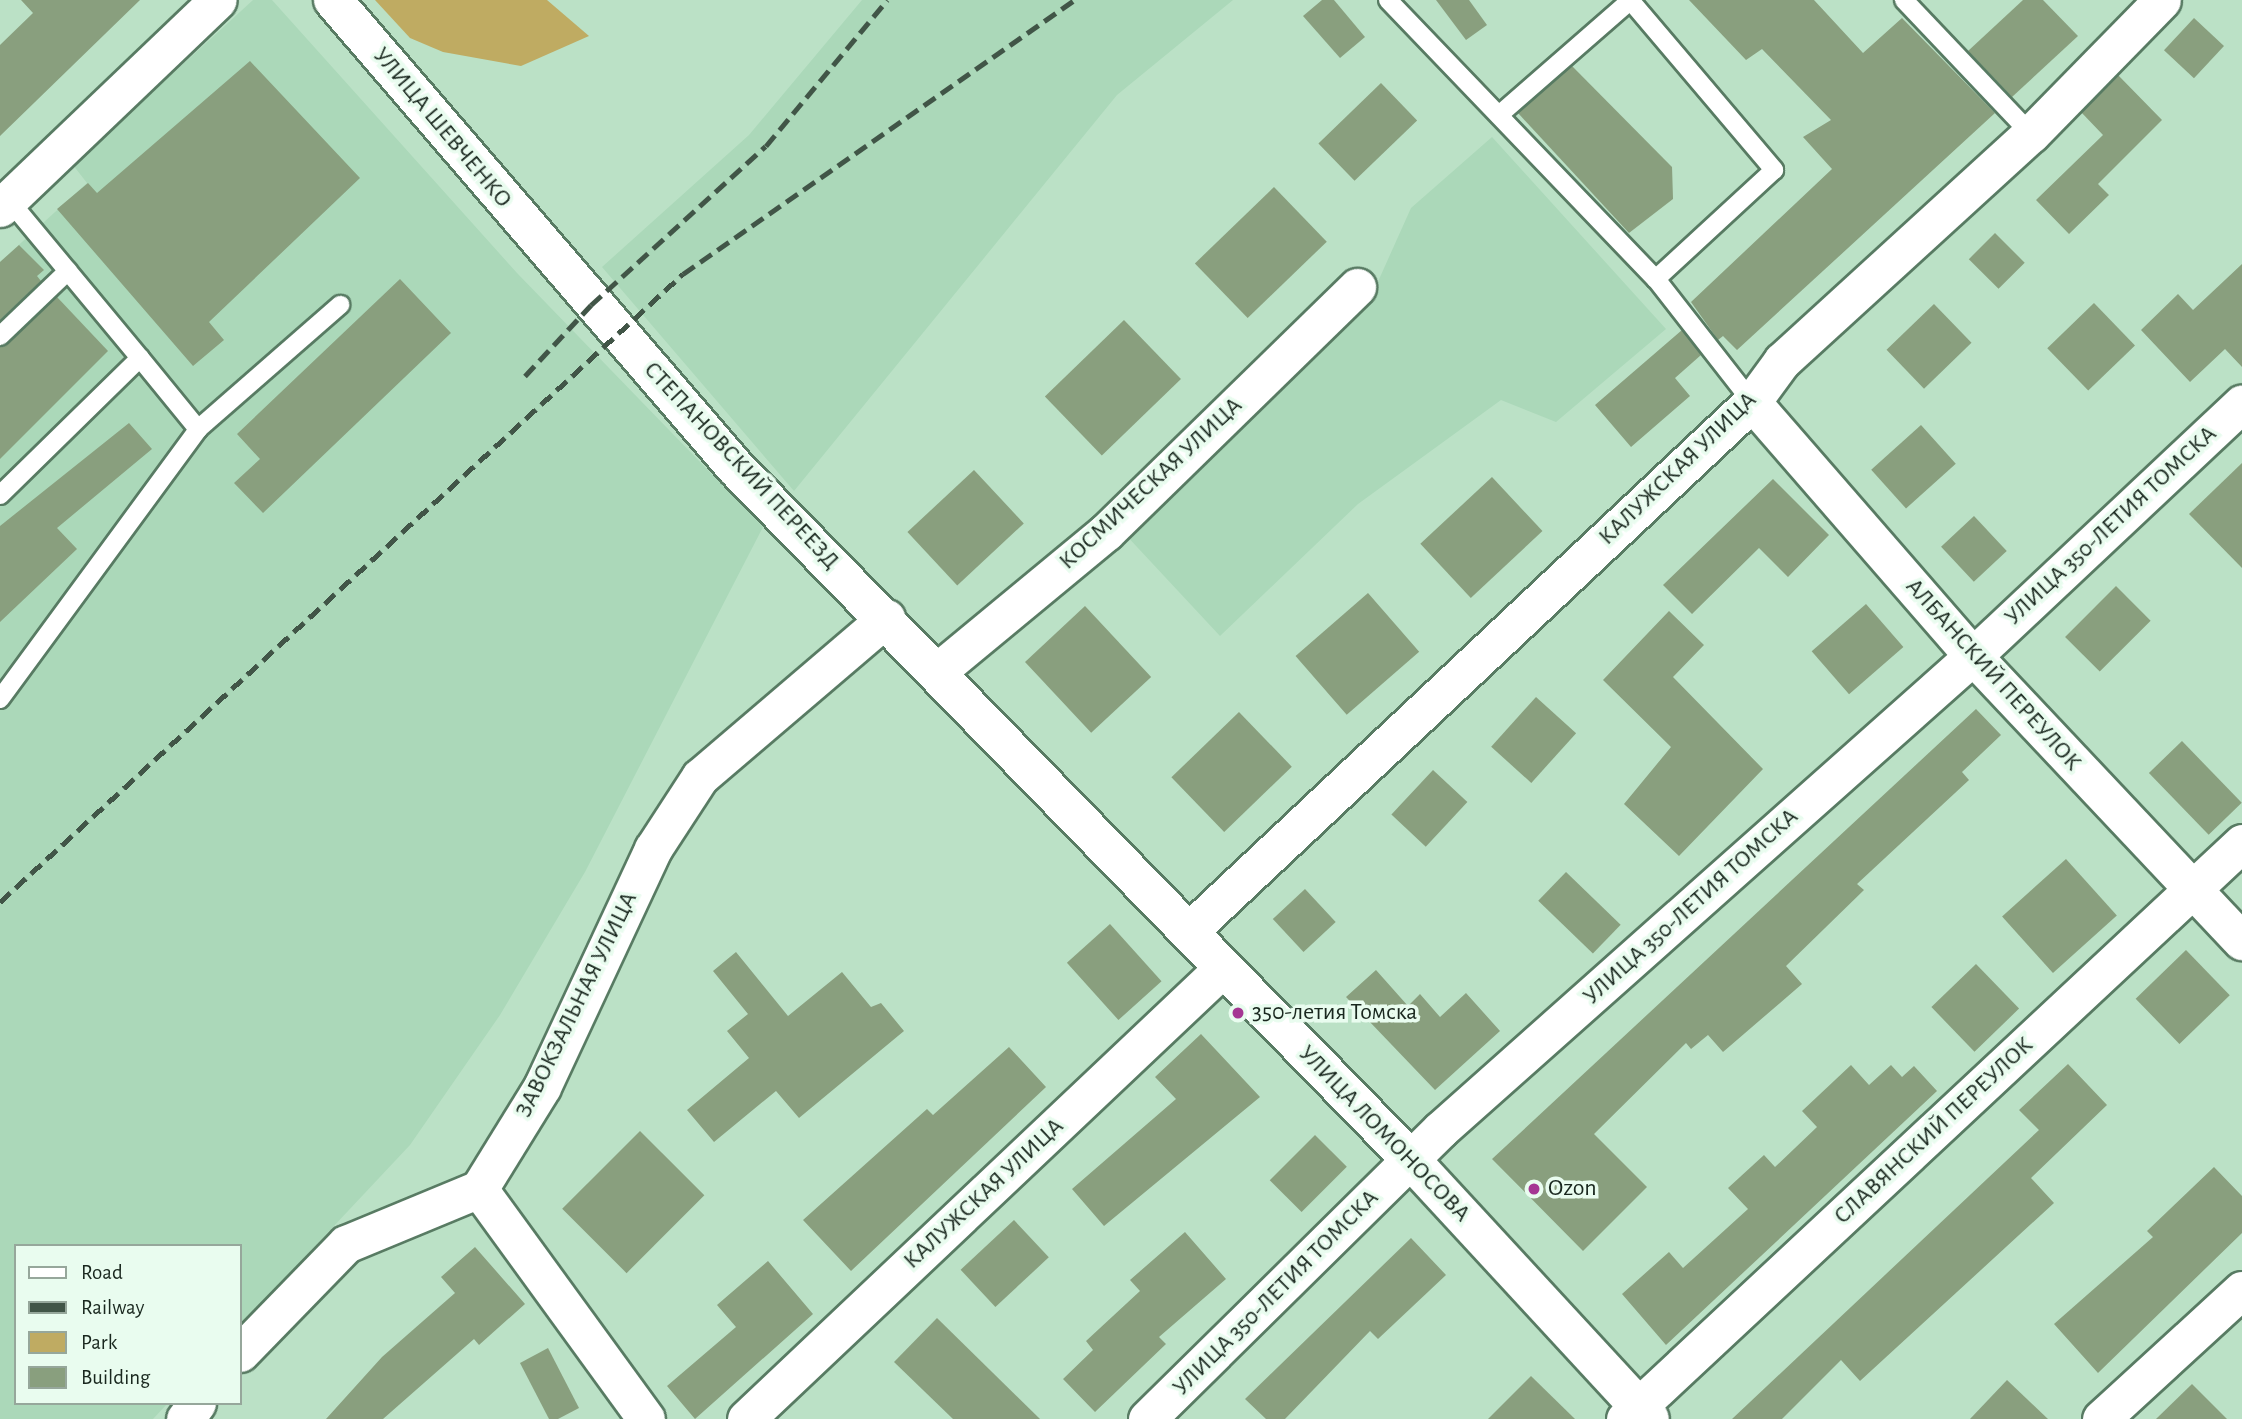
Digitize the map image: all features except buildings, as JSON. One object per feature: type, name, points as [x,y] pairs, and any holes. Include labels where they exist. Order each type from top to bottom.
[{"type":"street","points":[[4,204],[218,0]]},
{"type":"street","name":"УЛИЦА ШЕВЧЕНКО","points":[[333,0],[548,257]]},
{"type":"street","name":"КАЛУЖСКАЯ УЛИЦА","points":[[1188,932],[1752,402],[1782,360],[2031,134],[2162,0]]},
{"type":"street","name":"СТЕПАНОВСКИЙ ПЕРЕЕЗД","points":[[548,257],[735,467],[938,671]]},
{"type":"street","name":"КОСМИЧЕСКАЯ УЛИЦА","points":[[938,671],[1106,531],[1357,287]]},
{"type":"street","name":"АЛБАНСКИЙ ПЕРЕУЛОК","points":[[1752,402],[1973,656],[2242,941]]},
{"type":"street","name":"УЛИЦА 350-ЛЕТИЯ ТОМСКА","points":[[1147,1419],[1411,1160],[1973,656],[2242,403]]},
{"type":"street","name":"ЗАВОКЗАЛЬНАЯ УЛИЦА","points":[[479,1189],[542,1087],[653,849],[700,778],[887,618]]},
{"type":"street","name":"УЛИЦА ЛОМОНОСОВА","points":[[938,671],[1411,1160],[1638,1415]]},
{"type":"street","name":"СЛАВЯНСКИЙ ПЕРЕУЛОК","points":[[1638,1415],[2242,843]]},
{"type":"street","name":"КАЛУЖСКАЯ УЛИЦА","points":[[746,1419],[1223,968]]},
{"type":"street","points":[[242,1351],[346,1244],[479,1189],[646,1419]]},
{"type":"street","points":[[2101,1419],[2242,1290]]},
{"type":"lane","points":[[1388,0],[1656,279],[1752,402]]},
{"type":"lane","points":[[1499,115],[1631,0],[1774,170],[1656,279]]},
{"type":"lane","points":[[1903,0],[2031,134]]},
{"type":"lane","points":[[4,204],[68,271],[198,429]]},
{"type":"lane","points":[[0,336],[68,271]]},
{"type":"lane","points":[[0,699],[198,429],[340,305]]},
{"type":"lane","points":[[0,495],[140,358]]},
{"type":"shaded area","points":[[253,0],[272,0],[517,273],[763,527],[585,872],[500,1015],[410,1145],[242,1324],[242,1244],[14,1244],[14,1405],[166,1405],[153,1419],[0,1419],[0,262],[87,183],[73,165]]},
{"type":"shaded area","points":[[862,0],[1233,0],[1117,95],[794,491],[602,267],[749,135]]},
{"type":"shaded area","points":[[1492,137],[1666,329],[1556,422],[1501,400],[1358,504],[1220,636],[1124,533],[1372,295],[1411,208]]},
{"type":"green space","points":[[375,0],[547,0],[589,36],[521,66],[443,52],[410,38]]},
{"type":"railway","points":[[525,376],[591,305],[766,146],[887,0]]},
{"type":"railway","points":[[0,902],[683,274],[1075,0]]},
{"type":"place","name":"350-летия Томска","points":[[1238,1013]]},
{"type":"place","name":"Ozon","points":[[1534,1189]]}]
